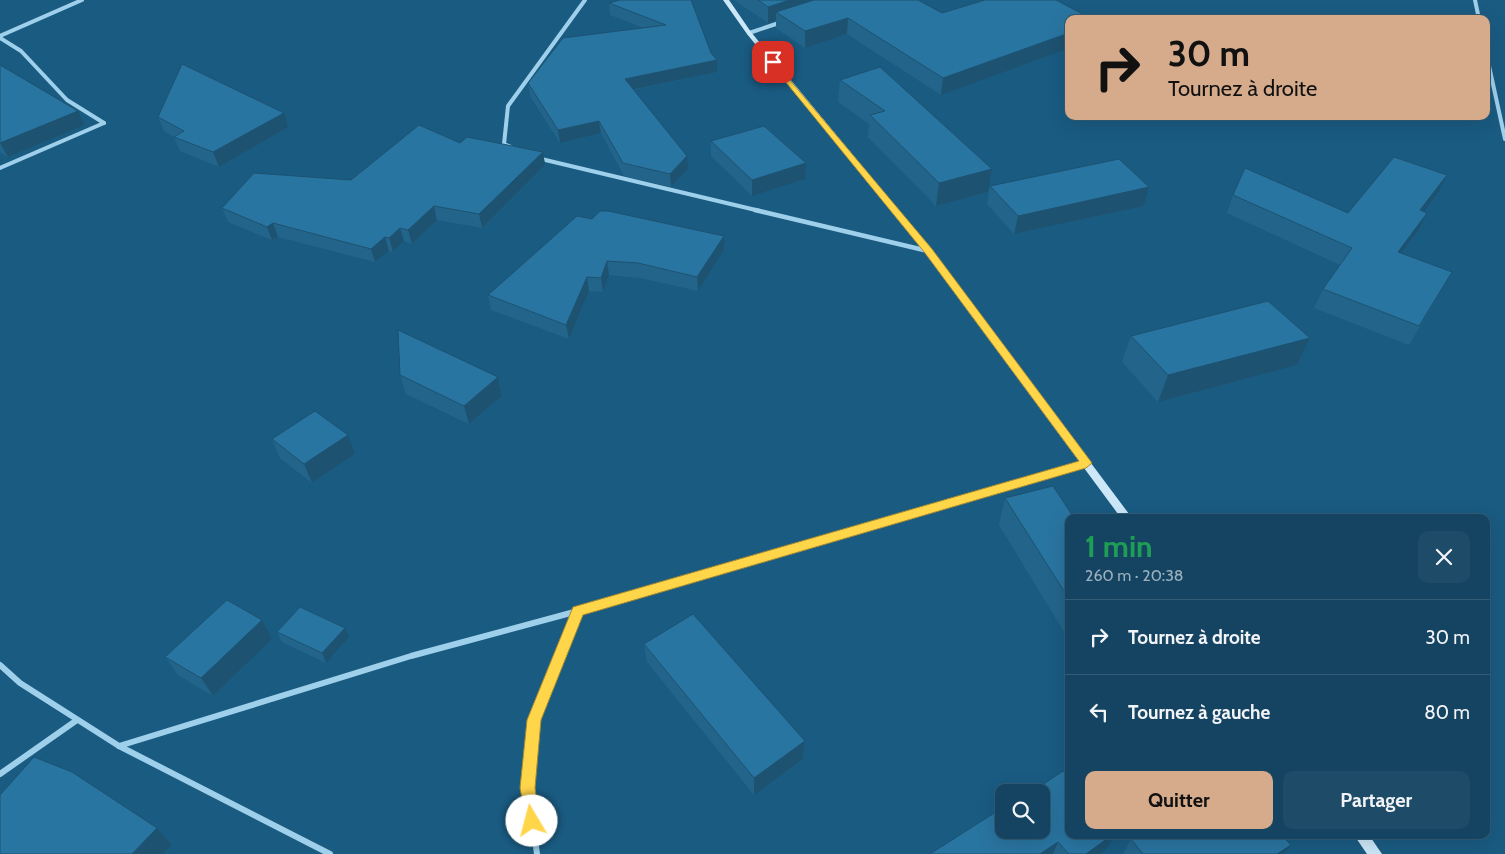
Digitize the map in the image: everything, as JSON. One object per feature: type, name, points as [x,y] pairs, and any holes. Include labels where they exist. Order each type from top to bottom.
[{"type":"street","points":[[0,37],[82,0]]},
{"type":"street","points":[[518,150],[504,144],[508,106],[585,0]]},
{"type":"street","points":[[726,0],[750,33],[928,251],[1123,514]]},
{"type":"street","points":[[1475,0],[1478,15]]},
{"type":"street","points":[[750,33],[786,21]]},
{"type":"street","points":[[0,37],[21,51],[67,100],[104,123],[0,168]]},
{"type":"street","points":[[1490,70],[1505,139]]},
{"type":"street","points":[[532,156],[555,164],[928,251]]},
{"type":"street","points":[[119,746],[411,656],[578,610],[1086,463]]},
{"type":"street","points":[[537,854],[528,788],[534,720],[578,610]]},
{"type":"street","points":[[0,665],[20,683],[119,746],[330,854]]},
{"type":"street","points":[[0,774],[78,720]]},
{"type":"street","points":[[1364,839],[1375,854]]},
{"type":"building","points":[[620,0],[691,0],[711,53],[717,60],[625,79],[687,156],[670,174],[623,163],[599,121],[558,130],[528,83],[563,38],[666,25],[609,3]]},
{"type":"building","points":[[758,0],[790,0],[768,7]]},
{"type":"building","points":[[814,0],[918,0],[942,13],[985,0],[1056,0],[1084,15],[1065,15],[1065,34],[943,78],[848,18],[805,31],[776,12]]},
{"type":"building","points":[[182,64],[284,113],[213,152],[174,137],[184,131],[158,117]]},
{"type":"building","points":[[0,65],[78,111],[0,143]]},
{"type":"building","points":[[880,67],[992,169],[939,183],[870,115],[885,111],[840,80]]},
{"type":"building","points":[[419,125],[460,143],[467,137],[543,152],[479,214],[434,206],[408,230],[400,228],[389,238],[385,237],[371,249],[273,223],[267,227],[222,208],[254,173],[351,180]]},
{"type":"building","points":[[764,126],[806,163],[752,180],[711,141]]},
{"type":"building","points":[[1394,157],[1447,175],[1420,210],[1427,213],[1398,252],[1452,272],[1419,326],[1323,289],[1352,248],[1233,195],[1245,168],[1348,213]]},
{"type":"building","points":[[1119,159],[1149,187],[1018,216],[990,186]]},
{"type":"building","points":[[600,211],[608,211],[724,236],[697,277],[638,263],[607,261],[601,278],[587,277],[566,325],[488,295],[577,216],[592,219]]},
{"type":"building","points":[[1268,301],[1310,338],[1168,375],[1131,336]]},
{"type":"building","points":[[398,330],[498,377],[464,406],[400,375]]},
{"type":"building","points":[[315,411],[348,435],[304,464],[272,439]]},
{"type":"building","points":[[1053,486],[1071,514],[1065,514],[1065,593],[1005,498]]},
{"type":"building","points":[[227,600],[262,620],[201,678],[165,657]]},
{"type":"building","points":[[300,607],[345,628],[322,653],[277,632]]},
{"type":"building","points":[[693,614],[805,741],[754,778],[644,644]]},
{"type":"building","points":[[34,757],[72,772],[157,828],[132,854],[0,854],[0,795]]},
{"type":"building","points":[[1063,771],[1065,773],[1065,839],[1107,839],[1086,854],[1069,854],[1058,842],[1040,854],[930,854],[995,812],[995,839],[1050,839],[1050,784],[1044,784]]},
{"type":"building","points":[[1131,839],[1285,839],[1291,845],[1277,854],[1143,854]]},
{"type":"route","points":[[532,821],[528,788],[534,720],[578,610],[1086,463],[928,251],[773,62]]}]
